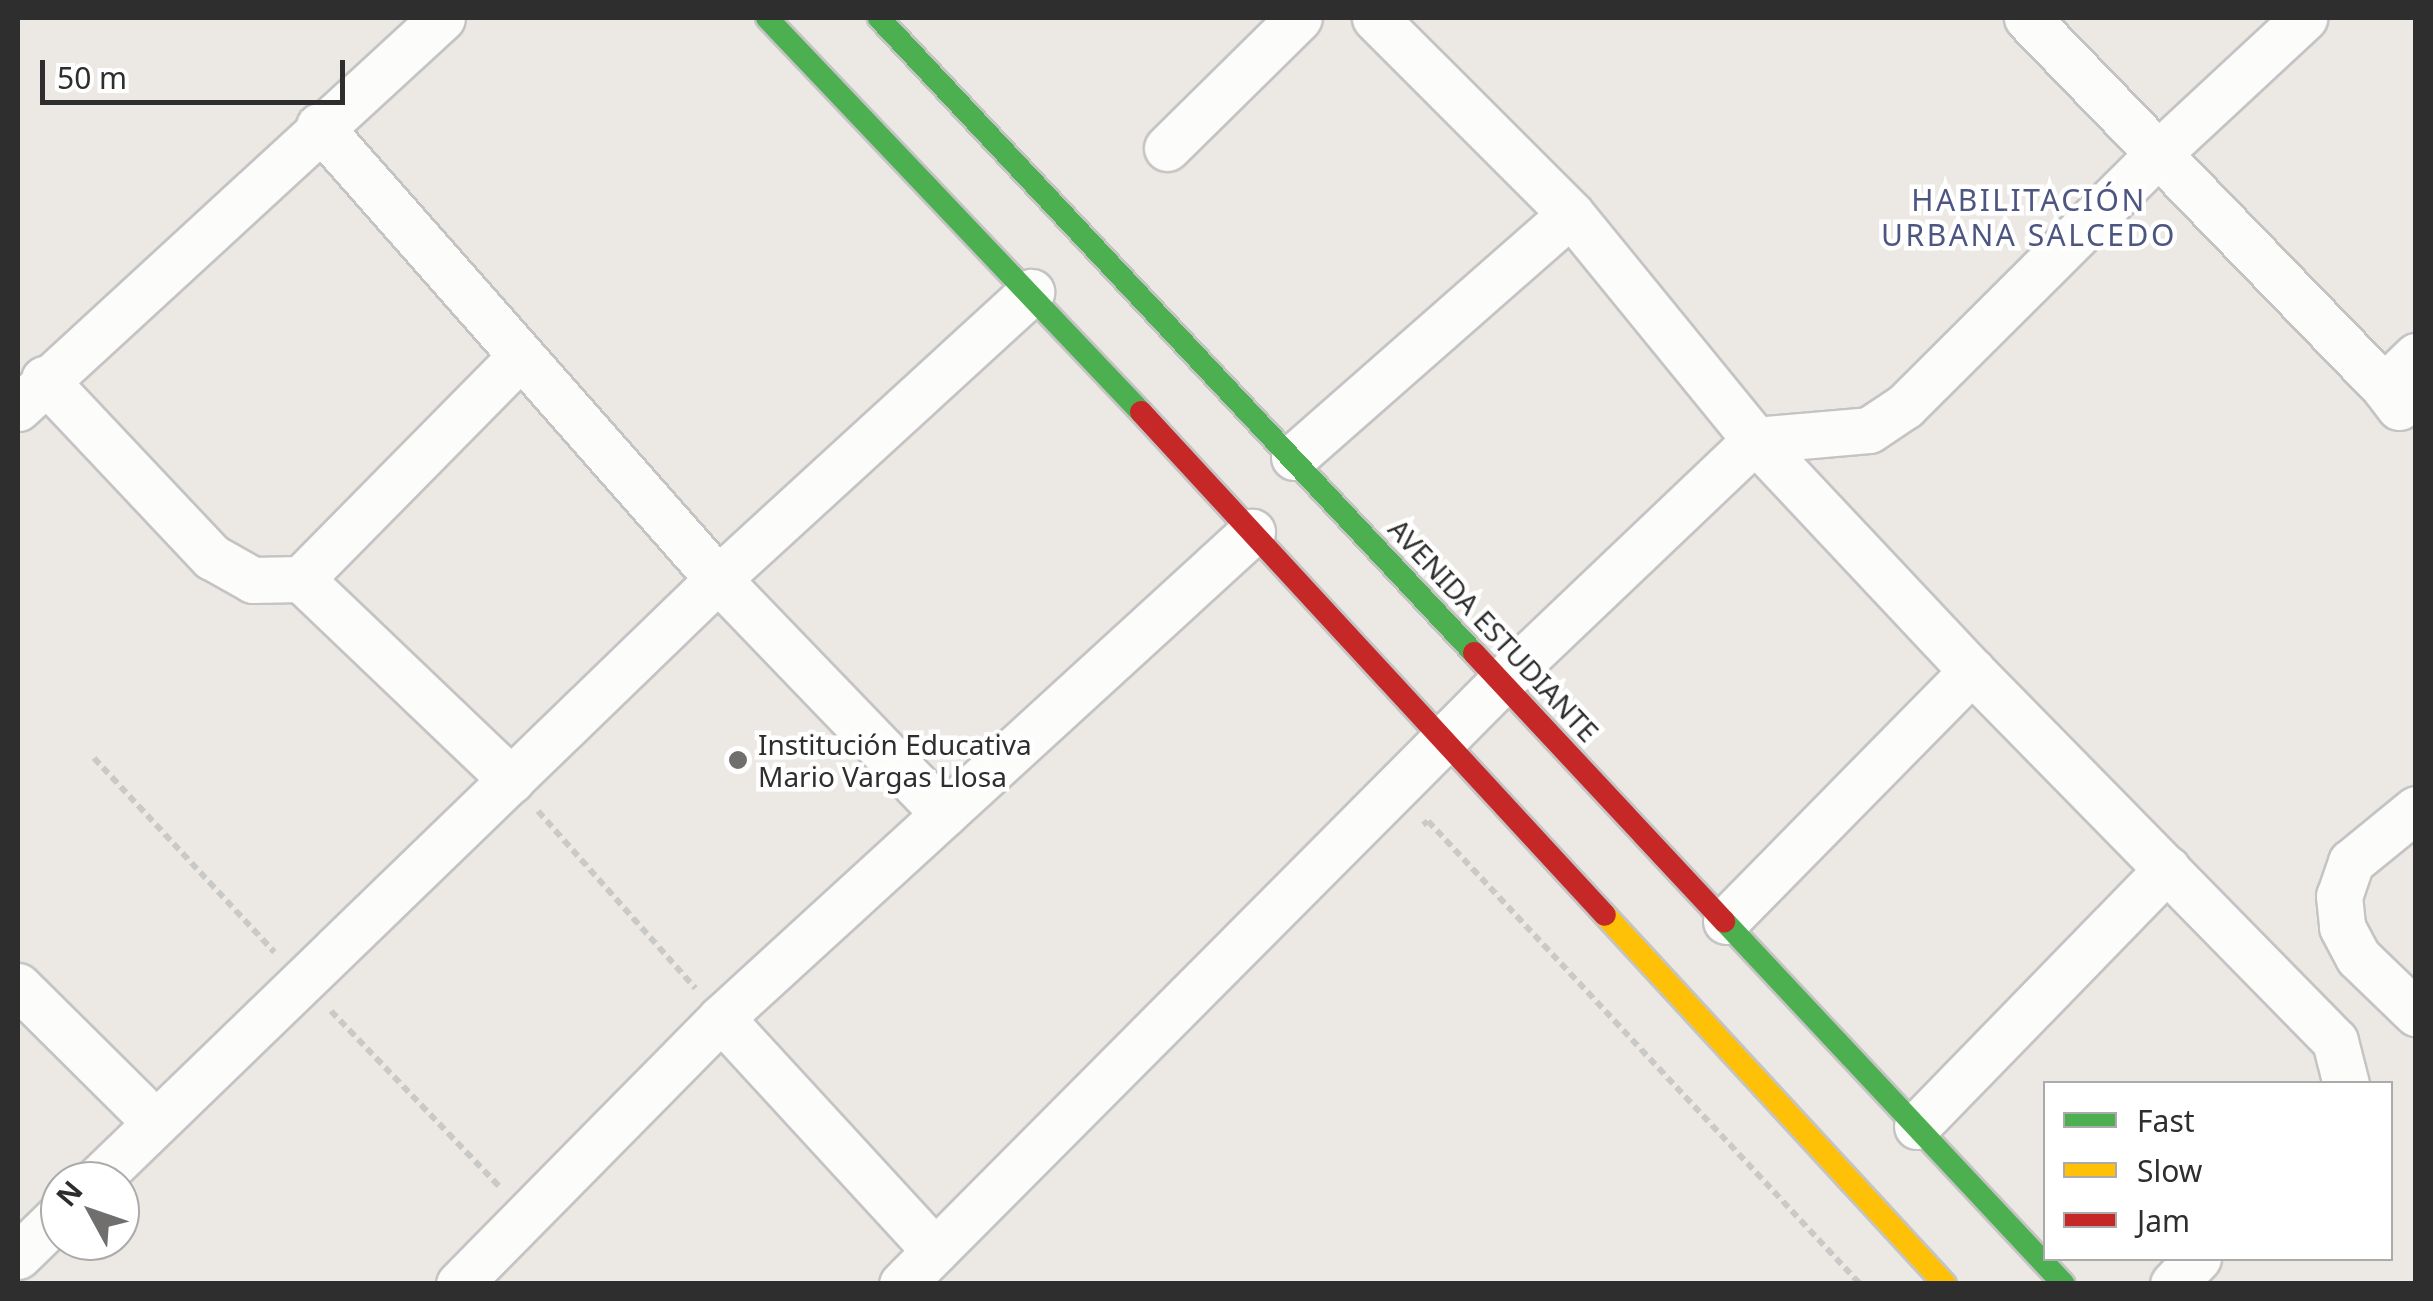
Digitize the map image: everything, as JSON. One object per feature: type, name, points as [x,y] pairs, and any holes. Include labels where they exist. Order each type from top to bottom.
[{"type":"street","points":[[442,18],[319,126],[31,393],[212,557],[253,580],[300,579],[520,358]]},
{"type":"street","points":[[767,18],[1031,292],[1945,1284]]},
{"type":"street","points":[[1167,148],[1299,18]]},
{"type":"street","points":[[1374,18],[1571,214],[1754,440],[1972,670],[2336,1041],[2345,1081]]},
{"type":"street","points":[[2027,18],[2160,152],[2405,382],[2416,429]]},
{"type":"street","points":[[902,1284],[1447,741],[1501,682],[1754,440],[1869,430],[1905,406],[2160,152],[2304,18]]},
{"type":"street","name":"AVENIDA ESTUDIANTE","points":[[883,19],[2064,1284]]},
{"type":"street","points":[[319,126],[718,579],[944,814]]},
{"type":"street","points":[[1294,457],[1571,214]]},
{"type":"street","points":[[117,1161],[718,579],[1031,292]]},
{"type":"street","points":[[459,1284],[721,1018],[1252,532]]},
{"type":"street","points":[[300,579],[510,780]]},
{"type":"street","points":[[1726,922],[1972,670]]},
{"type":"street","points":[[2416,809],[2351,862],[2339,896],[2342,927],[2358,958],[2416,1013]]},
{"type":"street","points":[[1917,1126],[2167,869]]},
{"type":"street","points":[[18,986],[156,1123]]},
{"type":"street","points":[[721,1018],[934,1252]]},
{"type":"street","points":[[18,1256],[40,1235]]},
{"type":"street","points":[[2173,1284],[2195,1261]]},
{"type":"path","points":[[510,780],[721,1018]]},
{"type":"path","points":[[1414,835],[1428,821],[1860,1284]]},
{"type":"traffic: fast","points":[[767,18],[1141,412]]},
{"type":"traffic: fast","points":[[879,18],[1474,653]]},
{"type":"traffic: fast","points":[[1724,921],[2064,1284]]},
{"type":"traffic: slow","points":[[1605,915],[1945,1284]]},
{"type":"traffic: jam","points":[[1141,412],[1605,915]]},
{"type":"traffic: jam","points":[[1474,653],[1724,921]]},
{"type":"place","name":"Institución Educativa Mario Vargas Llosa","points":[[738,760]]},
{"type":"district","name":"HABILITACIÓN URBANA SALCEDO","points":[[2029,217]]}]
